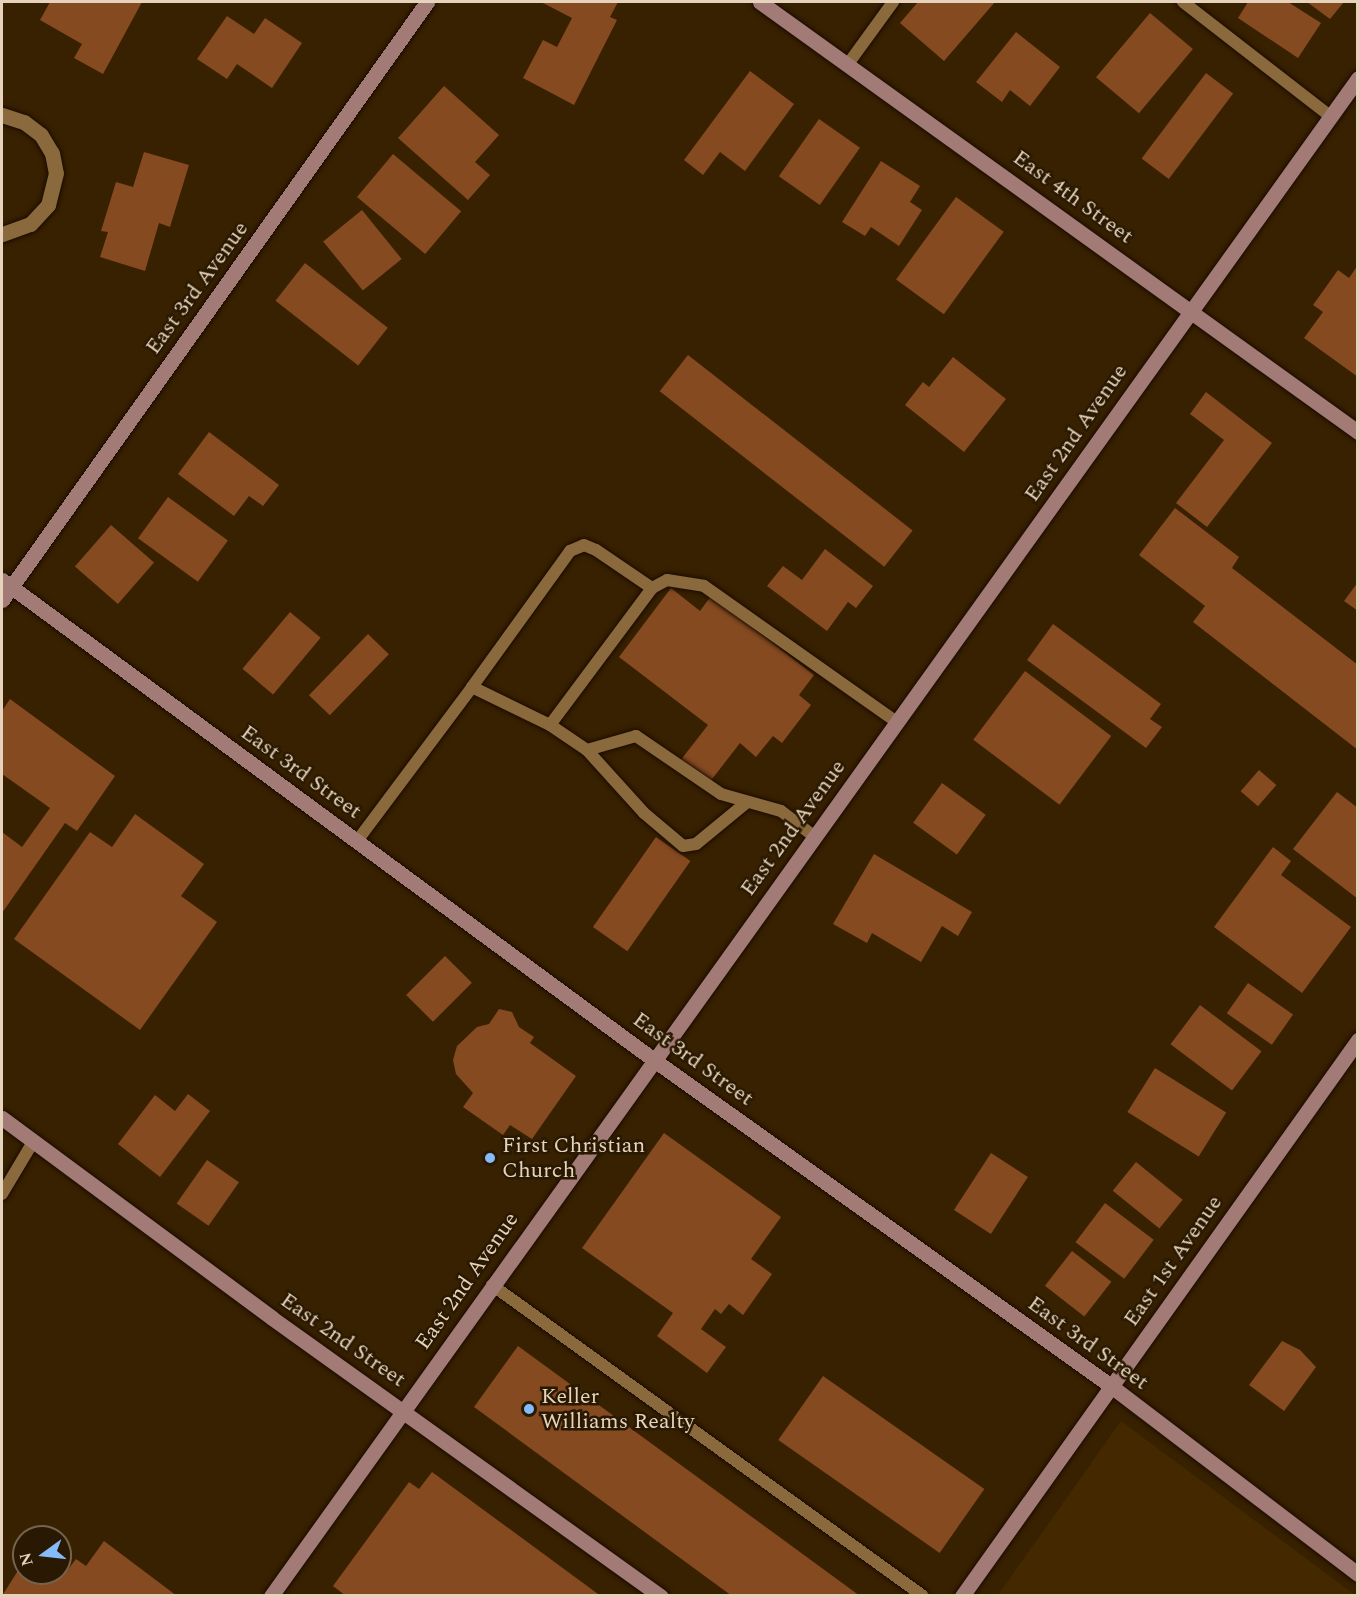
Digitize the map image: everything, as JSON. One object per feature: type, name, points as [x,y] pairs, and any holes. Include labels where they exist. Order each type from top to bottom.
[{"type":"street","name":"East 3rd Avenue","points":[[2,600],[6,584],[427,2]]},
{"type":"street","name":"East 4th Street","points":[[760,2],[1358,432]]},
{"type":"street","name":"East 2nd Avenue","points":[[271,1596],[1190,309],[1356,83]]},
{"type":"street","points":[[2,115],[24,122],[41,135],[52,153],[56,173],[48,205],[30,224],[2,234]]},
{"type":"street","name":"East 3rd Street","points":[[6,584],[654,1060],[1111,1386],[1358,1574]]},
{"type":"street","name":"East 1st Avenue","points":[[962,1596],[1358,1040]]},
{"type":"street","name":"East 2nd Street","points":[[2,1118],[272,1318],[403,1409],[661,1596]]},
{"type":"lane","points":[[848,64],[893,2]]},
{"type":"lane","points":[[1183,2],[1330,117]]},
{"type":"lane","points":[[357,841],[570,551],[584,546],[596,550],[652,588]]},
{"type":"lane","points":[[550,725],[652,588],[667,580],[704,586],[897,722]]},
{"type":"lane","points":[[472,687],[550,725],[586,750],[644,813],[683,846],[696,844],[746,803]]},
{"type":"lane","points":[[586,750],[636,736],[721,794],[746,803],[781,811],[815,837]]},
{"type":"lane","points":[[2,1194],[33,1142]]},
{"type":"lane","points":[[492,1285],[923,1596]]},
{"type":"shaded area","points":[[1121,1421],[1355,1595],[998,1595]]},
{"type":"building","points":[[50,2],[142,2],[103,74],[74,58],[82,44],[40,20]]},
{"type":"building","points":[[541,2],[618,2],[610,17],[617,20],[574,105],[523,78],[543,40],[557,47],[572,18]]},
{"type":"building","points":[[918,2],[995,2],[944,61],[900,23]]},
{"type":"building","points":[[1248,2],[1288,2],[1321,23],[1298,58],[1238,18]]},
{"type":"building","points":[[1307,2],[1344,2],[1330,19]]},
{"type":"building","points":[[1150,13],[1193,49],[1139,113],[1096,77]]},
{"type":"building","points":[[227,16],[254,34],[265,18],[302,43],[272,88],[237,64],[227,79],[197,59]]},
{"type":"building","points":[[1016,32],[1060,67],[1030,106],[1010,90],[1002,102],[976,82]]},
{"type":"building","points":[[750,71],[794,104],[745,171],[720,152],[703,175],[684,160]]},
{"type":"building","points":[[1206,73],[1233,93],[1169,179],[1142,158]]},
{"type":"building","points":[[444,86],[499,135],[475,162],[490,175],[468,200],[398,138]]},
{"type":"building","points":[[819,119],[860,148],[820,205],[779,176]]},
{"type":"building","points":[[144,152],[189,165],[170,227],[159,223],[145,271],[100,257],[108,232],[101,231],[116,182],[133,187]]},
{"type":"building","points":[[393,154],[461,211],[425,254],[357,197]]},
{"type":"building","points":[[881,161],[920,186],[910,202],[922,210],[899,246],[871,227],[865,236],[842,222]]},
{"type":"building","points":[[956,197],[1004,232],[944,314],[896,280]]},
{"type":"building","points":[[362,210],[402,259],[363,290],[323,241]]},
{"type":"building","points":[[305,263],[388,328],[358,365],[275,301]]},
{"type":"building","points":[[1358,265],[1358,377],[1304,338],[1323,312],[1313,305],[1338,270],[1349,278]]},
{"type":"building","points":[[688,355],[913,530],[884,567],[660,391]]},
{"type":"building","points":[[953,357],[1006,399],[964,452],[905,405],[923,382],[929,387]]},
{"type":"building","points":[[1206,392],[1272,443],[1207,527],[1176,503],[1224,440],[1190,414]]},
{"type":"building","points":[[209,432],[279,485],[263,506],[249,496],[234,516],[178,474]]},
{"type":"building","points":[[168,497],[228,540],[198,582],[138,538]]},
{"type":"building","points":[[1175,508],[1239,557],[1232,568],[1358,665],[1358,750],[1193,622],[1205,606],[1139,555]]},
{"type":"building","points":[[111,525],[154,562],[118,604],[75,567]]},
{"type":"building","points":[[825,549],[873,586],[856,608],[848,602],[827,631],[767,586],[783,566],[802,580]]},
{"type":"building","points":[[1358,582],[1358,611],[1344,601]]},
{"type":"building","points":[[671,588],[700,611],[711,596],[814,675],[799,695],[811,705],[782,743],[773,736],[756,757],[740,743],[709,783],[680,761],[708,725],[619,657]]},
{"type":"building","points":[[290,612],[321,638],[273,694],[242,669]]},
{"type":"building","points":[[1053,624],[1161,704],[1150,719],[1162,727],[1146,748],[1027,660]]},
{"type":"building","points":[[368,634],[389,654],[330,715],[309,695]]},
{"type":"building","points":[[1025,671],[1111,736],[1059,805],[973,740]]},
{"type":"building","points":[[10,699],[115,776],[77,831],[65,823],[2,913],[2,832],[22,847],[50,808],[2,774],[2,711]]},
{"type":"building","points":[[1259,770],[1276,785],[1258,806],[1241,791]]},
{"type":"building","points":[[942,783],[986,815],[957,854],[913,823]]},
{"type":"building","points":[[1337,792],[1358,808],[1358,899],[1293,849]]},
{"type":"building","points":[[135,814],[204,864],[181,896],[217,922],[140,1030],[14,939],[90,832],[112,847]]},
{"type":"building","points":[[656,837],[690,861],[627,951],[593,927]]},
{"type":"building","points":[[1273,847],[1291,861],[1281,875],[1351,927],[1302,993],[1214,927]]},
{"type":"building","points":[[874,854],[972,912],[958,936],[942,926],[921,962],[872,933],[867,943],[833,924]]},
{"type":"building","points":[[445,956],[472,983],[433,1022],[406,995]]},
{"type":"building","points":[[1248,983],[1293,1015],[1272,1045],[1227,1013]]},
{"type":"building","points":[[1200,1005],[1261,1051],[1232,1090],[1171,1044]]},
{"type":"building","points":[[499,1009],[512,1012],[519,1027],[534,1037],[530,1043],[576,1076],[532,1139],[510,1125],[503,1135],[463,1107],[473,1093],[456,1074],[453,1060],[457,1046],[477,1027],[489,1024]]},
{"type":"building","points":[[1155,1068],[1226,1113],[1199,1157],[1127,1112]]},
{"type":"building","points":[[188,1094],[210,1111],[160,1177],[118,1144],[155,1095],[175,1111]]},
{"type":"building","points":[[664,1133],[781,1217],[751,1259],[772,1274],[743,1315],[729,1304],[721,1314],[715,1309],[701,1329],[726,1347],[707,1373],[657,1336],[673,1313],[582,1248]]},
{"type":"building","points":[[991,1153],[1028,1177],[991,1234],[954,1210]]},
{"type":"building","points":[[207,1160],[239,1182],[209,1226],[177,1203]]},
{"type":"building","points":[[1136,1162],[1183,1200],[1159,1229],[1113,1191]]},
{"type":"building","points":[[1105,1203],[1154,1240],[1124,1279],[1076,1242]]},
{"type":"building","points":[[1072,1251],[1111,1282],[1084,1316],[1045,1286]]},
{"type":"building","points":[[1282,1341],[1300,1350],[1316,1367],[1284,1411],[1249,1385]]},
{"type":"building","points":[[518,1346],[860,1596],[732,1596],[474,1407]]},
{"type":"building","points":[[823,1376],[984,1489],[940,1553],[778,1440]]},
{"type":"building","points":[[432,1472],[598,1594],[597,1596],[346,1596],[333,1586],[409,1482],[419,1489]]},
{"type":"building","points":[[104,1541],[177,1596],[2,1596],[12,1580],[12,1585],[72,1585],[72,1564],[76,1559],[86,1566]]},
{"type":"place","name":"First Christian Church","points":[[490,1158]]},
{"type":"place","name":"Keller Williams Realty","points":[[529,1409]]}]
